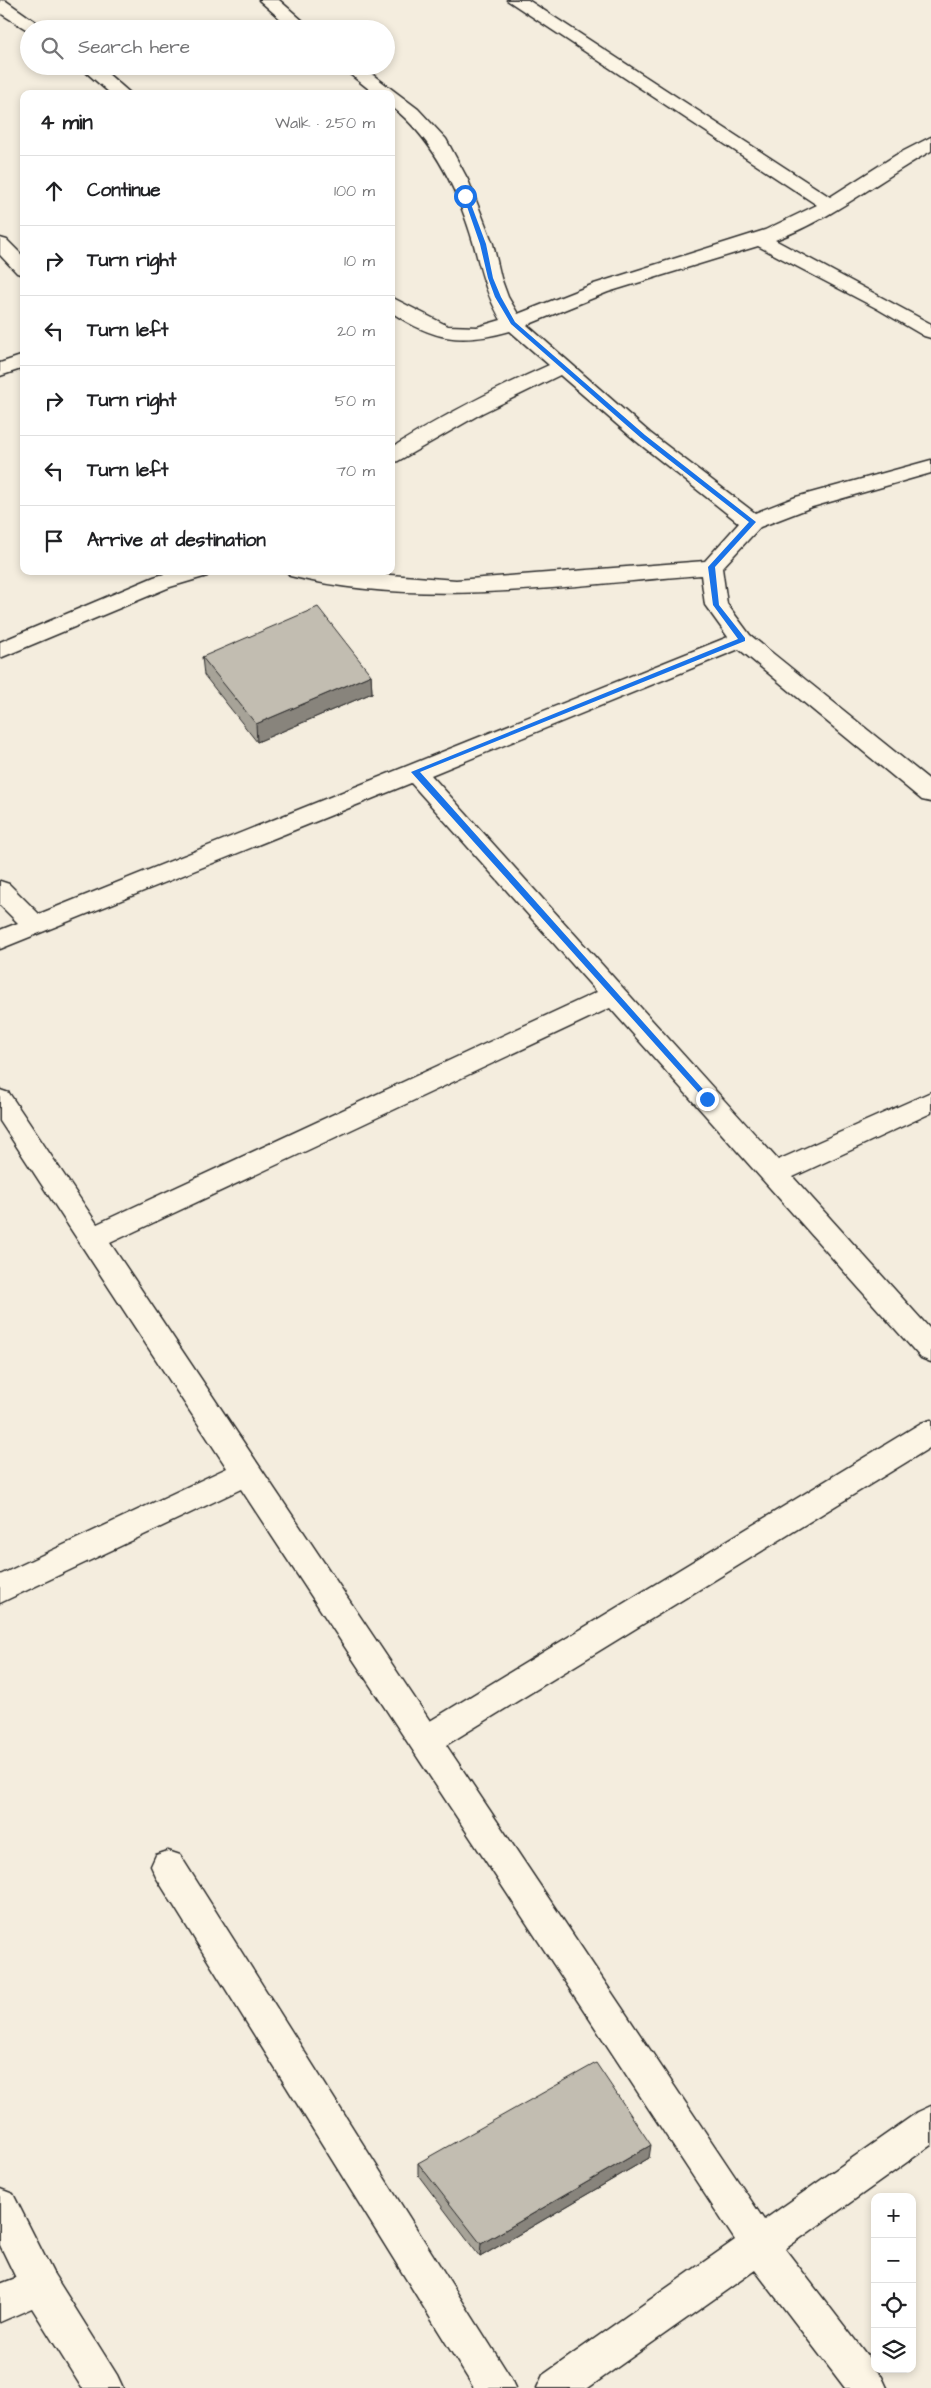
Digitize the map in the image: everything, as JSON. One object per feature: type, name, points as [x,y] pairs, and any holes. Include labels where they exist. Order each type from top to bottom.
[{"type":"street","points":[[268,0],[292,20]]},
{"type":"street","points":[[516,0],[830,206]]},
{"type":"street","points":[[0,5],[23,20]]},
{"type":"street","points":[[99,75],[117,90]]},
{"type":"street","points":[[361,75],[381,90]]},
{"type":"street","points":[[395,100],[412,113],[439,143],[459,180],[483,244],[490,278],[498,297],[513,323],[643,437],[752,522]]},
{"type":"street","points":[[395,306],[426,326],[445,332],[481,332],[513,323],[573,298],[759,238],[798,223],[830,206],[855,188],[931,142]]},
{"type":"street","points":[[759,238],[883,304],[931,332]]},
{"type":"street","points":[[0,244],[20,266]]},
{"type":"street","points":[[0,370],[20,362]]},
{"type":"street","points":[[395,454],[442,425],[492,398],[562,367]]},
{"type":"street","points":[[320,575],[347,580],[456,587],[712,567],[752,522],[804,502],[931,466]]},
{"type":"street","points":[[712,567],[716,605],[742,640],[931,794]]},
{"type":"street","points":[[0,652],[162,582],[186,575]]},
{"type":"street","points":[[0,940],[742,640]]},
{"type":"street","points":[[415,772],[931,1350]]},
{"type":"street","points":[[0,890],[35,925]]},
{"type":"street","points":[[92,1239],[614,995]]},
{"type":"street","points":[[0,1100],[758,2245],[868,2388]]},
{"type":"street","points":[[774,1174],[931,1102]]},
{"type":"street","points":[[425,1742],[931,1432]]},
{"type":"street","points":[[0,1589],[247,1472]]},
{"type":"street","points":[[168,1866],[496,2388]]},
{"type":"street","points":[[556,2388],[931,2124]]},
{"type":"street","points":[[0,2207],[40,2286],[104,2388]]},
{"type":"street","points":[[0,2303],[40,2286]]},
{"type":"building","points":[[318,607],[371,675],[256,724],[202,657]]},
{"type":"building","points":[[596,2063],[651,2145],[481,2244],[418,2163]]},
{"type":"route","points":[[465,196],[483,244],[490,278],[498,297],[513,323],[643,437],[752,522],[712,567],[716,605],[742,640],[415,772],[707,1099]]}]
